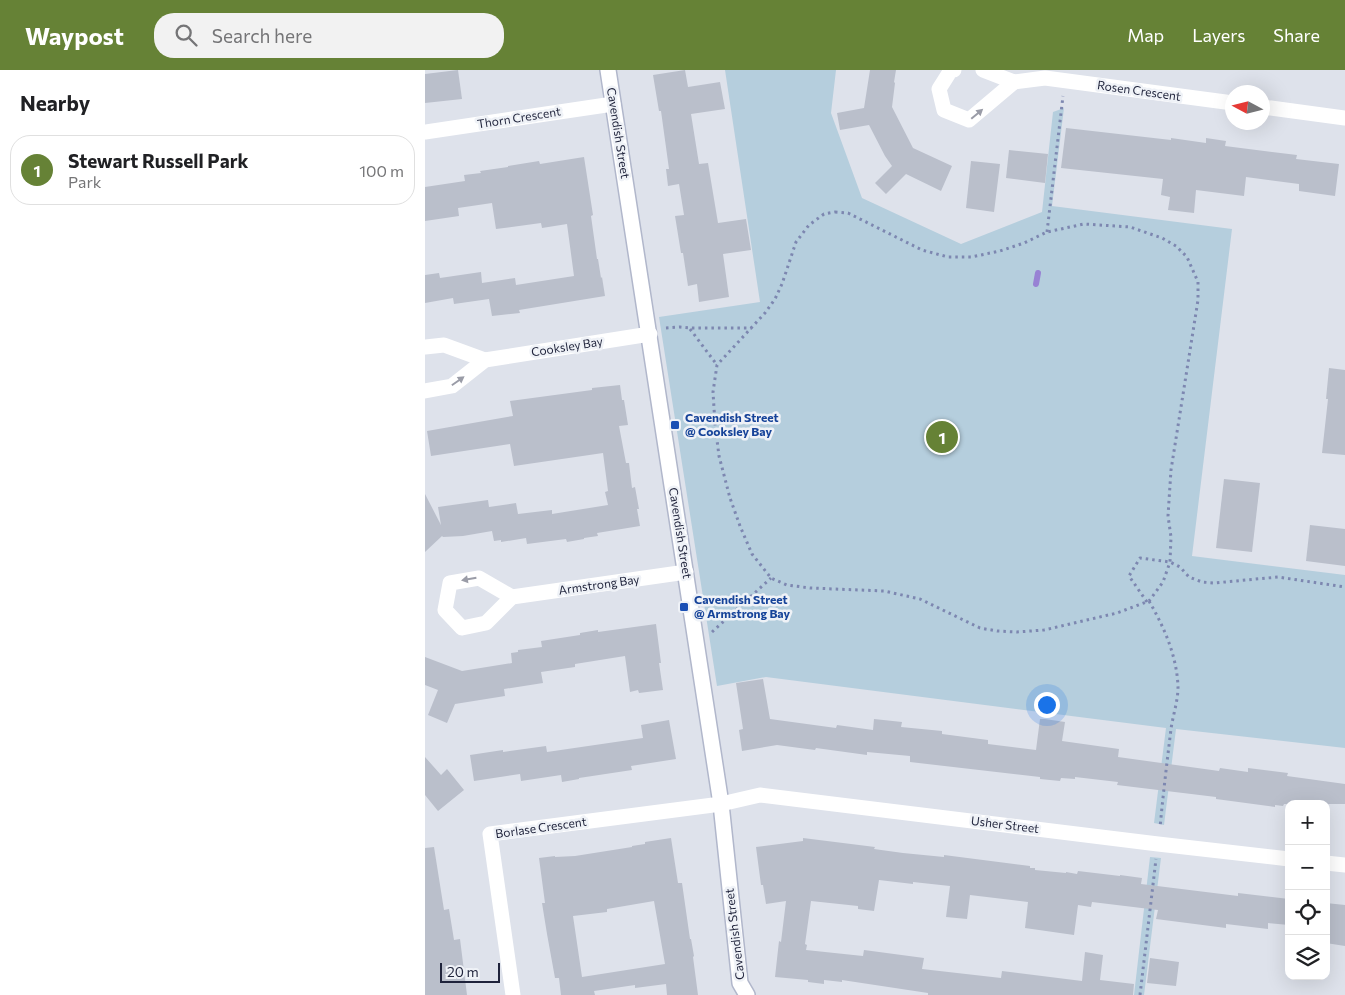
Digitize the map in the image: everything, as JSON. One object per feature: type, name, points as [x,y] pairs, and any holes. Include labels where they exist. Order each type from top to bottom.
[{"type":"street","name":"Cavendish Street","points":[[608,70],[721,804],[740,983],[747,995]]},
{"type":"street","points":[[954,70],[951,70],[939,89],[944,110],[969,120],[1014,82]]},
{"type":"street","name":"Rosen Crescent","points":[[983,70],[1014,82],[1045,74],[1065,81],[1225,102]]},
{"type":"street","name":"Thorn Crescent","points":[[425,132],[613,104]]},
{"type":"street","points":[[1270,108],[1345,118]]},
{"type":"street","name":"Cooksley Bay","points":[[425,347],[444,345],[485,360],[650,334]]},
{"type":"street","name":"Cooksley Bay","points":[[425,391],[452,386],[485,360]]},
{"type":"street","name":"Armstrong Bay","points":[[512,597],[686,572]]},
{"type":"street","name":"Usher Street","points":[[721,804],[760,795],[1148,843],[1285,858]]},
{"type":"street","name":"Borlase Crescent","points":[[513,995],[490,834],[721,804]]},
{"type":"street","points":[[1330,863],[1345,865]]},
{"type":"path","points":[[1047,232],[1065,81]]},
{"type":"path","points":[[835,212],[848,213],[922,250],[948,257],[971,257],[1001,251],[1047,232],[1084,224],[1130,227],[1146,232],[1162,238],[1187,257],[1198,282],[1198,300],[1171,470],[1168,516],[1171,537],[1170,562],[1163,582],[1148,601],[1117,613],[1044,630],[997,631],[981,628],[920,599],[884,591],[810,588],[787,585],[771,578],[753,554],[730,498],[719,456],[713,392],[717,365],[752,328],[775,299],[796,242],[809,225],[824,214],[835,212]]},
{"type":"path","points":[[650,334],[669,327],[752,328]]},
{"type":"path","points":[[690,328],[717,365]]},
{"type":"path","points":[[1160,823],[1171,727],[1178,688],[1175,662],[1160,620],[1129,576],[1140,558],[1170,562],[1180,567],[1189,577],[1202,582],[1214,583],[1278,577],[1345,587]]},
{"type":"path","points":[[696,642],[715,629],[771,578]]},
{"type":"path","points":[[1140,995],[1156,858]]},
{"type":"shaded area","points":[[725,70],[836,70],[831,113],[862,198],[961,244],[1042,212],[1053,112],[1064,108],[1052,206],[1232,229],[1192,556],[1345,575],[1345,748],[1176,729],[1164,825],[1154,823],[1166,728],[766,677],[717,686],[659,317],[760,302]]},
{"type":"shaded area","points":[[1150,857],[1161,858],[1144,995],[1134,995]]},
{"type":"building","points":[[458,70],[462,99],[425,103],[425,74]]},
{"type":"building","points":[[685,70],[688,87],[720,82],[725,109],[691,114],[699,164],[708,163],[718,223],[746,219],[751,250],[723,254],[729,297],[699,302],[697,284],[688,286],[683,253],[681,253],[675,216],[684,215],[679,184],[668,186],[666,169],[669,169],[661,111],[659,111],[653,75]]},
{"type":"building","points":[[870,70],[896,70],[892,107],[913,148],[952,166],[941,191],[906,174],[886,194],[875,183],[892,166],[869,125],[840,130],[837,113],[864,108]]},
{"type":"building","points":[[1066,128],[1206,143],[1206,138],[1226,141],[1225,146],[1297,155],[1296,159],[1339,164],[1335,196],[1299,191],[1299,184],[1246,177],[1244,196],[1196,190],[1194,213],[1168,210],[1170,197],[1161,195],[1163,179],[1061,168]]},
{"type":"building","points":[[1009,150],[1048,154],[1045,183],[1006,178]]},
{"type":"building","points":[[584,157],[593,215],[591,216],[597,259],[605,296],[519,310],[520,313],[492,316],[489,299],[454,304],[453,298],[425,303],[425,275],[439,273],[440,278],[481,272],[482,283],[515,278],[516,285],[574,276],[567,224],[542,228],[541,223],[496,229],[492,203],[458,208],[459,216],[425,221],[425,187],[465,181],[464,175],[481,173],[480,171],[539,161],[540,164]]},
{"type":"building","points":[[971,161],[1000,164],[994,212],[966,208]]},
{"type":"building","points":[[1329,368],[1345,370],[1345,455],[1322,453],[1328,399],[1326,399]]},
{"type":"building","points":[[620,385],[628,425],[619,426],[626,463],[629,463],[632,488],[635,487],[640,526],[597,533],[598,536],[567,542],[566,539],[527,544],[526,538],[501,542],[501,540],[494,541],[492,531],[463,536],[442,536],[425,552],[425,494],[441,525],[438,507],[488,500],[489,507],[516,503],[518,514],[552,510],[552,514],[608,505],[605,492],[608,491],[603,453],[514,466],[510,444],[431,456],[427,431],[513,416],[510,401]]},
{"type":"building","points":[[1224,479],[1260,483],[1252,552],[1216,548]]},
{"type":"building","points":[[1310,525],[1345,529],[1345,566],[1306,561]]},
{"type":"building","points":[[656,624],[663,690],[639,693],[638,690],[630,692],[625,656],[541,672],[543,683],[504,689],[505,696],[455,704],[447,723],[428,715],[438,690],[425,685],[425,657],[462,671],[512,663],[511,653],[518,652],[518,650],[542,647],[541,641],[598,630],[598,632]]},
{"type":"building","points":[[763,679],[770,719],[836,728],[837,725],[873,730],[874,719],[902,722],[901,727],[942,731],[942,734],[988,740],[988,744],[1036,750],[1040,719],[1045,719],[1065,722],[1062,741],[1119,749],[1118,757],[1219,771],[1220,768],[1248,772],[1248,768],[1288,773],[1287,776],[1345,784],[1345,804],[1330,804],[1330,800],[1285,800],[1283,806],[1275,805],[1275,807],[1216,799],[1216,797],[1117,785],[1118,782],[1075,777],[1075,779],[1061,778],[1060,781],[910,762],[910,756],[867,752],[867,755],[777,745],[742,751],[739,730],[743,729],[736,683]]},
{"type":"building","points":[[669,720],[676,759],[631,766],[632,770],[562,782],[561,775],[521,781],[520,774],[474,781],[470,755],[546,746],[547,752],[643,738],[641,725]]},
{"type":"building","points":[[425,757],[441,775],[447,769],[464,790],[438,811],[425,795]]},
{"type":"building","points":[[671,838],[678,883],[682,883],[694,956],[698,995],[667,995],[666,984],[635,988],[635,985],[594,991],[595,995],[561,995],[559,978],[555,978],[542,903],[545,903],[539,858],[575,856],[632,847],[645,844],[645,842]],"holes":[[[654,901],[665,964],[582,977],[573,916],[607,912],[607,909]]]},
{"type":"building","points":[[803,838],[875,847],[874,849],[903,853],[944,857],[944,855],[1030,866],[1030,868],[1035,868],[1035,870],[1077,874],[1078,871],[1120,875],[1142,878],[1141,884],[1238,896],[1238,893],[1285,899],[1285,925],[1268,923],[1268,929],[1226,924],[1226,928],[1156,919],[1158,910],[1092,902],[1091,907],[1078,905],[1074,935],[1025,928],[1028,902],[970,895],[967,919],[946,917],[950,886],[879,880],[874,911],[858,909],[858,906],[811,901],[805,944],[807,945],[806,950],[863,956],[864,950],[924,958],[922,969],[1001,978],[1002,971],[1082,981],[1085,952],[1103,955],[1100,980],[1134,984],[1133,995],[928,995],[928,993],[842,980],[842,982],[824,980],[824,984],[808,982],[808,980],[775,977],[786,901],[766,904],[763,885],[761,885],[756,847],[803,841]]},
{"type":"building","points":[[434,847],[444,910],[449,909],[454,940],[460,939],[467,995],[425,995],[425,848]]},
{"type":"building","points":[[1330,903],[1345,905],[1345,946],[1330,944]]},
{"type":"building","points":[[1150,958],[1179,962],[1176,986],[1147,983]]},
{"type":"waterway","points":[[1036,284],[1038,273]]},
{"type":"place","name":"Cavendish Street @ Cooksley Bay","points":[[675,425]]},
{"type":"place","name":"Stewart Russell Park","points":[[942,437]]},
{"type":"place","name":"Cavendish Street @ Armstrong Bay","points":[[684,607]]}]
